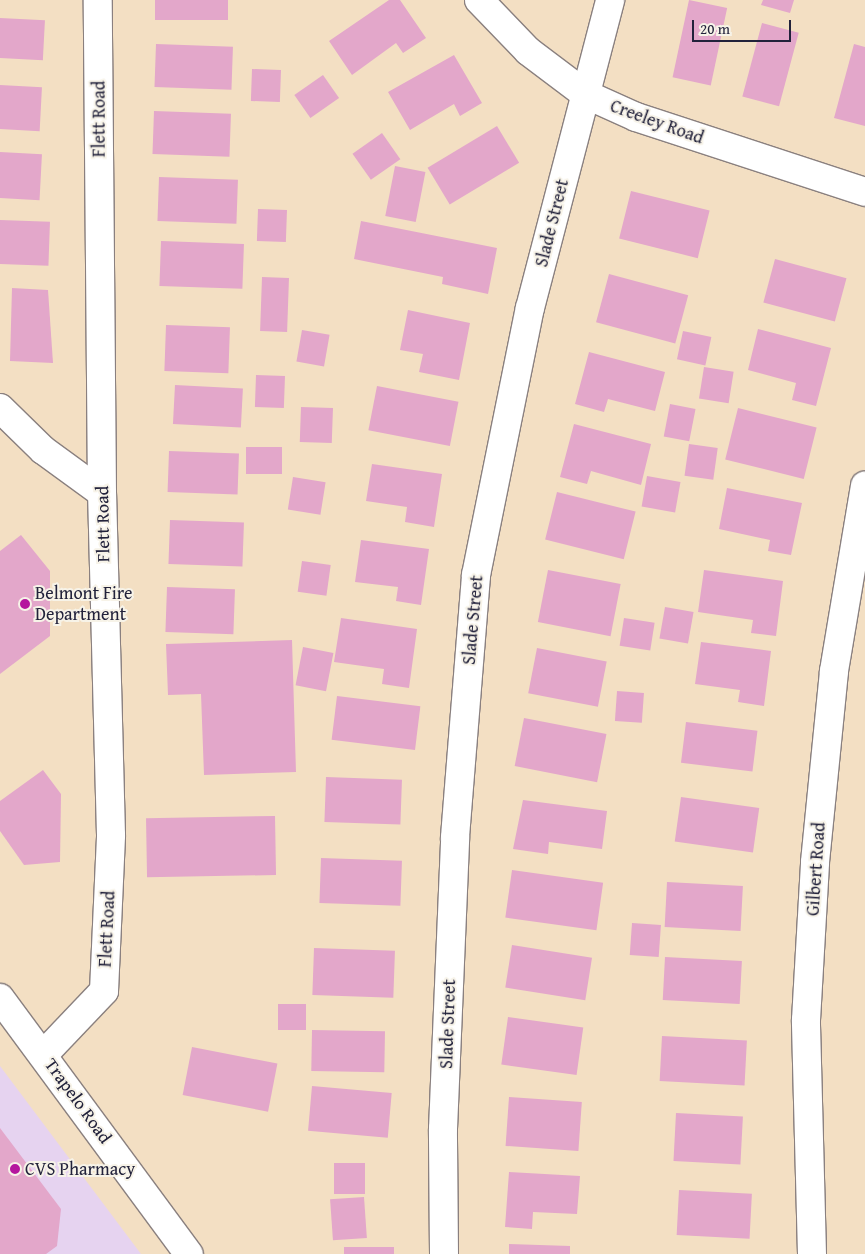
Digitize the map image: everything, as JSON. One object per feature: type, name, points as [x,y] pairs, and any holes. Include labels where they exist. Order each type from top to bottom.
[{"type":"street","name":"Flett Road","points":[[44,1054],[104,991],[111,835],[102,493],[98,0]]},
{"type":"street","name":"Creeley Road","points":[[479,0],[528,51],[585,94],[636,117],[865,192]]},
{"type":"street","name":"Slade Street","points":[[444,1254],[444,1129],[455,837],[476,575],[530,308],[610,0]]},
{"type":"street","points":[[0,408],[43,450],[102,493]]},
{"type":"street","name":"Gilbert Road","points":[[812,1254],[806,1020],[815,862],[834,671],[865,486]]},
{"type":"street","name":"Trapelo Road","points":[[0,998],[44,1054],[189,1254]]},
{"type":"shaded area","points":[[0,1066],[141,1254],[0,1254]]},
{"type":"building","points":[[155,0],[228,0],[228,20],[155,20]]},
{"type":"building","points":[[389,0],[400,0],[426,38],[403,53],[396,43],[352,75],[329,41]]},
{"type":"building","points":[[689,0],[727,8],[711,85],[673,77]]},
{"type":"building","points":[[763,0],[794,0],[790,13],[761,5]]},
{"type":"building","points":[[0,18],[45,20],[43,60],[0,58]]},
{"type":"building","points":[[762,23],[799,33],[779,106],[742,96]]},
{"type":"building","points":[[156,44],[233,47],[231,90],[154,87]]},
{"type":"building","points":[[854,44],[865,47],[865,126],[834,118]]},
{"type":"building","points":[[454,55],[482,103],[460,116],[454,104],[410,130],[388,92]]},
{"type":"building","points":[[252,69],[281,70],[280,102],[251,101]]},
{"type":"building","points":[[323,75],[339,98],[310,118],[294,95]]},
{"type":"building","points":[[0,85],[42,87],[40,131],[0,129]]},
{"type":"building","points":[[154,111],[231,114],[229,157],[152,154]]},
{"type":"building","points":[[497,126],[519,163],[450,205],[428,168]]},
{"type":"building","points":[[382,133],[400,159],[371,180],[353,154]]},
{"type":"building","points":[[0,152],[42,154],[40,200],[0,198]]},
{"type":"building","points":[[395,166],[425,172],[416,222],[385,216]]},
{"type":"building","points":[[159,177],[238,180],[236,224],[157,221]]},
{"type":"building","points":[[631,191],[710,211],[698,258],[619,239]]},
{"type":"building","points":[[258,209],[287,210],[286,242],[257,241]]},
{"type":"building","points":[[0,220],[50,222],[48,266],[0,264]]},
{"type":"building","points":[[361,221],[497,248],[488,294],[442,284],[443,277],[354,259]]},
{"type":"building","points":[[161,241],[244,244],[242,289],[159,286]]},
{"type":"building","points":[[775,259],[846,278],[835,322],[763,302]]},
{"type":"building","points":[[609,274],[688,295],[675,344],[596,322]]},
{"type":"building","points":[[262,277],[289,278],[287,332],[260,331]]},
{"type":"building","points":[[12,288],[48,290],[53,363],[10,361]]},
{"type":"building","points":[[408,310],[470,323],[459,380],[419,372],[423,354],[400,350]]},
{"type":"building","points":[[166,325],[230,327],[228,373],[164,371]]},
{"type":"building","points":[[758,329],[831,348],[816,406],[792,400],[796,383],[748,370]]},
{"type":"building","points":[[302,330],[330,335],[324,366],[296,362]]},
{"type":"building","points":[[683,331],[711,337],[705,365],[677,359]]},
{"type":"building","points":[[589,352],[665,372],[655,411],[608,399],[604,412],[575,404]]},
{"type":"building","points":[[704,367],[734,372],[729,403],[699,399]]},
{"type":"building","points":[[256,375],[285,376],[284,408],[255,407]]},
{"type":"building","points":[[175,385],[243,389],[241,428],[173,424]]},
{"type":"building","points":[[377,386],[458,402],[450,446],[368,430]]},
{"type":"building","points":[[670,404],[696,409],[689,441],[664,436]]},
{"type":"building","points":[[301,407],[333,408],[332,443],[300,442]]},
{"type":"building","points":[[738,408],[817,428],[804,479],[725,459]]},
{"type":"building","points":[[574,424],[651,444],[641,485],[591,471],[587,484],[560,477]]},
{"type":"building","points":[[689,444],[718,448],[713,480],[685,476]]},
{"type":"building","points":[[246,447],[282,447],[282,474],[246,474]]},
{"type":"building","points":[[169,451],[239,453],[238,494],[168,492]]},
{"type":"building","points":[[372,464],[442,474],[434,527],[405,522],[407,507],[366,501]]},
{"type":"building","points":[[647,476],[680,482],[675,512],[642,507]]},
{"type":"building","points":[[293,477],[326,482],[320,515],[288,510]]},
{"type":"building","points":[[727,488],[802,503],[791,555],[768,551],[770,540],[719,529]]},
{"type":"building","points":[[557,492],[636,512],[624,559],[545,540]]},
{"type":"building","points":[[170,520],[244,523],[242,567],[168,564]]},
{"type":"building","name":"Belmont Fire Department","points":[[21,535],[50,571],[50,636],[0,674],[0,551]]},
{"type":"building","points":[[361,540],[429,549],[421,605],[396,601],[398,587],[355,582]]},
{"type":"building","points":[[302,561],[331,565],[326,596],[298,592]]},
{"type":"building","points":[[548,570],[621,584],[611,636],[538,622]]},
{"type":"building","points":[[704,570],[783,581],[776,636],[751,633],[753,620],[698,612]]},
{"type":"building","points":[[167,587],[235,589],[233,634],[165,632]]},
{"type":"building","points":[[665,607],[694,612],[688,644],[659,639]]},
{"type":"building","points":[[341,618],[417,629],[409,688],[382,684],[384,669],[334,662]]},
{"type":"building","points":[[624,618],[655,623],[650,651],[620,646]]},
{"type":"building","points":[[292,640],[296,772],[204,775],[201,694],[168,695],[166,644]]},
{"type":"building","points":[[701,642],[771,651],[764,706],[738,702],[740,690],[695,684]]},
{"type":"building","points":[[303,647],[333,653],[326,691],[296,685]]},
{"type":"building","points":[[537,648],[607,662],[598,707],[528,693]]},
{"type":"building","points":[[617,691],[644,693],[642,723],[615,721]]},
{"type":"building","points":[[337,696],[420,706],[415,750],[332,740]]},
{"type":"building","points":[[524,718],[606,734],[597,782],[515,766]]},
{"type":"building","points":[[686,722],[757,731],[752,771],[681,763]]},
{"type":"building","points":[[43,770],[61,794],[60,862],[24,865],[0,831],[0,801]]},
{"type":"building","points":[[326,777],[402,780],[400,825],[324,822]]},
{"type":"building","points":[[681,797],[759,808],[753,853],[675,842]]},
{"type":"building","points":[[523,800],[607,811],[602,849],[549,842],[548,854],[513,849]]},
{"type":"building","points":[[275,816],[276,875],[147,877],[146,818]]},
{"type":"building","points":[[321,858],[402,861],[400,906],[319,903]]},
{"type":"building","points":[[512,870],[603,883],[596,930],[505,918]]},
{"type":"building","points":[[667,882],[743,886],[741,931],[665,927]]},
{"type":"building","points":[[632,923],[661,925],[659,957],[630,955]]},
{"type":"building","points":[[512,945],[592,958],[585,1000],[505,987]]},
{"type":"building","points":[[314,948],[395,951],[393,998],[312,995]]},
{"type":"building","points":[[665,957],[742,961],[740,1004],[663,1000]]},
{"type":"building","points":[[278,1004],[306,1004],[306,1030],[278,1030]]},
{"type":"building","points":[[508,1017],[583,1028],[577,1075],[501,1065]]},
{"type":"building","points":[[312,1030],[385,1031],[384,1072],[311,1071]]},
{"type":"building","points":[[662,1036],[747,1040],[745,1085],[660,1081]]},
{"type":"building","points":[[192,1047],[277,1064],[268,1112],[183,1095]]},
{"type":"building","points":[[312,1086],[392,1093],[388,1138],[308,1131]]},
{"type":"building","points":[[509,1097],[582,1102],[578,1151],[506,1146]]},
{"type":"building","points":[[676,1113],[743,1117],[740,1164],[673,1161]]},
{"type":"building","name":"CVS Pharmacy","points":[[0,1128],[61,1209],[57,1246],[46,1254],[0,1254]]},
{"type":"building","points":[[334,1163],[365,1163],[365,1194],[334,1194]]},
{"type":"building","points":[[509,1172],[580,1176],[577,1214],[533,1212],[532,1229],[505,1227]]},
{"type":"building","points":[[679,1190],[752,1194],[750,1239],[677,1235]]},
{"type":"building","points":[[364,1197],[367,1238],[333,1240],[330,1199]]},
{"type":"building","points":[[509,1244],[570,1246],[570,1254],[509,1254]]},
{"type":"building","points":[[344,1247],[394,1247],[394,1254],[344,1254]]},
{"type":"place","name":"Belmont Fire Department","points":[[25,604]]},
{"type":"place","name":"CVS Pharmacy","points":[[15,1169]]}]
